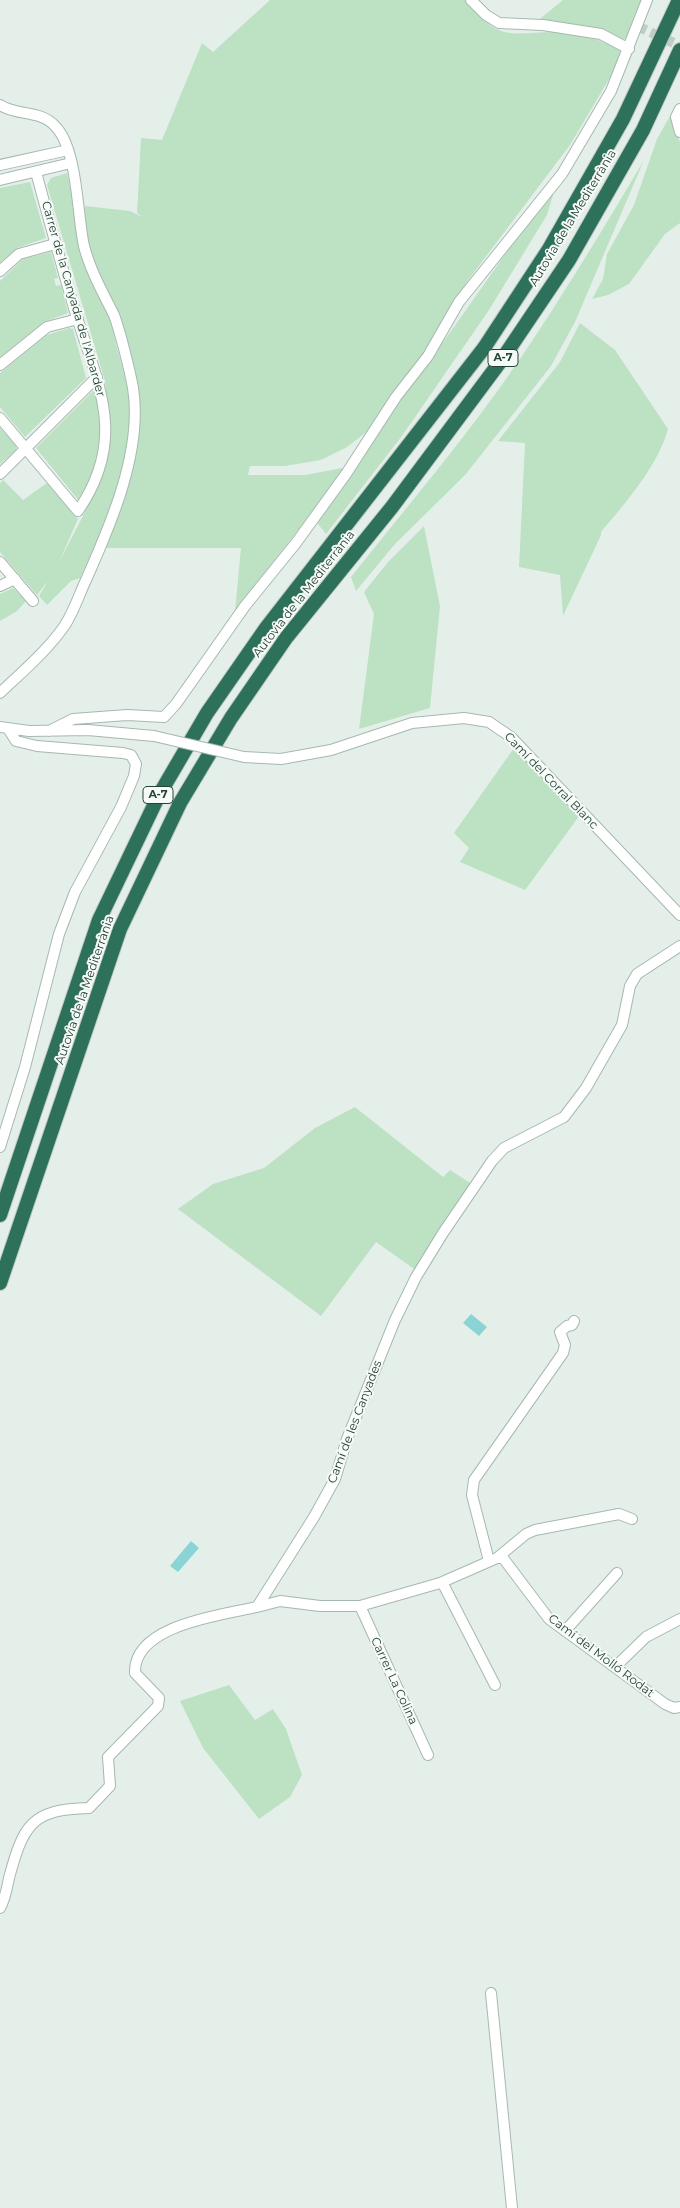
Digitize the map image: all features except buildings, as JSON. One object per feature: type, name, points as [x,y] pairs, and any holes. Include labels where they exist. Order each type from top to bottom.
[{"type":"highway","name":"Autovia de la Mediterrània","points":[[0,1215],[99,920],[159,795],[207,713],[266,628],[484,348],[544,257],[623,119],[679,0]]},
{"type":"highway","name":"Autovia de la Mediterrània","points":[[0,1283],[120,929],[180,803],[231,718],[286,638],[392,507],[503,358],[558,276],[643,130],[680,50]]},
{"type":"street","points":[[471,0],[486,15],[499,23],[543,25],[601,34],[629,49]]},
{"type":"street","points":[[49,731],[73,718],[127,715],[164,717],[176,704],[244,606],[296,543],[346,474],[396,397],[428,356],[459,302],[562,174],[608,98],[647,0]]},
{"type":"street","points":[[0,105],[49,120],[56,127],[68,150],[84,246],[97,282],[114,317],[133,387],[136,418],[126,471],[114,509],[100,549],[66,622],[50,643],[0,693]]},
{"type":"street","points":[[680,109],[676,117],[680,132]]},
{"type":"street","points":[[0,165],[68,150]]},
{"type":"street","points":[[0,180],[71,163]]},
{"type":"street","name":"Carrer de la Canyada de l'Albarder","points":[[26,448],[78,511],[91,491],[98,475],[104,442],[102,394],[78,319],[36,172]]},
{"type":"street","points":[[0,271],[19,254],[56,244]]},
{"type":"street","points":[[0,365],[47,327],[78,319]]},
{"type":"street","points":[[0,474],[97,377]]},
{"type":"street","points":[[0,418],[26,448]]},
{"type":"street","points":[[0,562],[33,601]]},
{"type":"street","points":[[0,586],[15,580]]},
{"type":"street","name":"Camí del Corral Blanc","points":[[4,728],[115,732],[154,736],[244,757],[281,759],[330,750],[412,722],[464,718],[489,722],[511,738],[680,915]]},
{"type":"street","points":[[0,1147],[25,1067],[60,934],[74,892],[121,806],[134,776],[136,764],[131,755],[123,753],[46,747],[16,741],[4,728]]},
{"type":"street","name":"Camí de les Canyades","points":[[257,1607],[335,1479],[347,1439],[395,1320],[416,1277],[444,1233],[492,1161],[504,1148],[564,1117],[586,1088],[622,1025],[630,986],[636,974],[680,946]]},
{"type":"street","points":[[493,1560],[472,1495],[474,1480],[563,1353],[565,1345],[560,1332],[567,1326],[572,1326],[574,1321]]},
{"type":"street","points":[[0,1908],[18,1846],[26,1829],[47,1814],[68,1808],[89,1808],[110,1786],[108,1757],[158,1706],[159,1698],[135,1673],[135,1666],[146,1646],[156,1637],[174,1628],[280,1601],[320,1606],[360,1606],[442,1582],[493,1560],[526,1534],[535,1530],[619,1514],[632,1519]]},
{"type":"street","name":"Camí del Molló Rodat","points":[[493,1560],[503,1558],[510,1564],[542,1612],[565,1631],[665,1704],[674,1708],[680,1707]]},
{"type":"street","points":[[565,1631],[617,1573]]},
{"type":"street","points":[[442,1582],[495,1685]]},
{"type":"street","name":"Carrer La Colina","points":[[360,1606],[428,1755]]},
{"type":"street","points":[[615,1667],[646,1637],[680,1619]]},
{"type":"street","points":[[490,1993],[512,2208]]},
{"type":"green space","points":[[270,0],[466,0],[486,22],[501,31],[520,34],[570,33],[599,40],[625,52],[570,145],[469,279],[414,368],[369,430],[347,447],[321,460],[285,466],[250,466],[248,475],[305,475],[347,467],[235,611],[241,548],[106,548],[118,513],[139,411],[86,234],[85,206],[130,211],[142,217],[137,213],[141,138],[162,140],[202,43],[213,52]]},
{"type":"green space","points":[[563,0],[644,0],[627,38],[621,40],[536,22]]},
{"type":"green space","points":[[670,116],[680,142],[680,223],[665,234],[629,284],[608,295],[592,299],[603,279],[607,254],[634,205],[657,139]]},
{"type":"green space","points":[[644,160],[575,322],[551,366],[466,474],[395,544],[356,591],[351,577],[460,441],[502,385],[600,234]]},
{"type":"green space","points":[[67,173],[87,271],[112,324],[128,394],[130,423],[125,462],[120,482],[105,522],[80,578],[71,581],[47,605],[39,596],[48,581],[37,595],[0,552],[0,483],[3,480],[23,500],[47,483],[78,519],[59,562],[101,478],[109,423],[105,381],[47,185],[51,178]]},
{"type":"green space","points":[[558,179],[547,215],[489,310],[402,436],[326,534],[314,519],[454,327]]},
{"type":"green space","points":[[30,182],[46,238],[17,248],[0,263],[0,188]]},
{"type":"green space","points":[[51,252],[58,278],[54,279],[56,286],[61,285],[68,313],[44,322],[0,357],[0,281],[23,259]]},
{"type":"green space","points":[[580,323],[615,350],[668,429],[664,442],[649,470],[601,532],[563,616],[560,575],[519,567],[525,443],[498,441],[560,362]]},
{"type":"green space","points":[[69,328],[73,329],[86,378],[25,437],[0,407],[0,373],[47,335]]},
{"type":"green space","points":[[95,389],[102,420],[96,471],[79,501],[36,448]]},
{"type":"green space","points":[[0,428],[16,446],[16,450],[0,464]]},
{"type":"green space","points":[[424,526],[440,606],[430,708],[359,729],[374,614],[364,592],[389,561]]},
{"type":"green space","points":[[13,588],[26,601],[17,611],[0,621],[0,594]]},
{"type":"green space","points":[[514,748],[580,815],[525,890],[460,862],[469,848],[454,833]]},
{"type":"green space","points":[[355,1107],[443,1177],[450,1170],[472,1184],[417,1271],[376,1242],[321,1316],[178,1209],[213,1184],[264,1168],[315,1128]]},
{"type":"green space","points":[[229,1685],[255,1720],[273,1709],[286,1729],[302,1775],[290,1797],[259,1819],[203,1748],[180,1701]]},
{"type":"water","points":[[471,1314],[487,1327],[479,1336],[463,1323]]},
{"type":"water","points":[[191,1541],[199,1548],[178,1572],[170,1566]]},
{"type":"tunnel","points":[[637,26],[680,46]]}]
